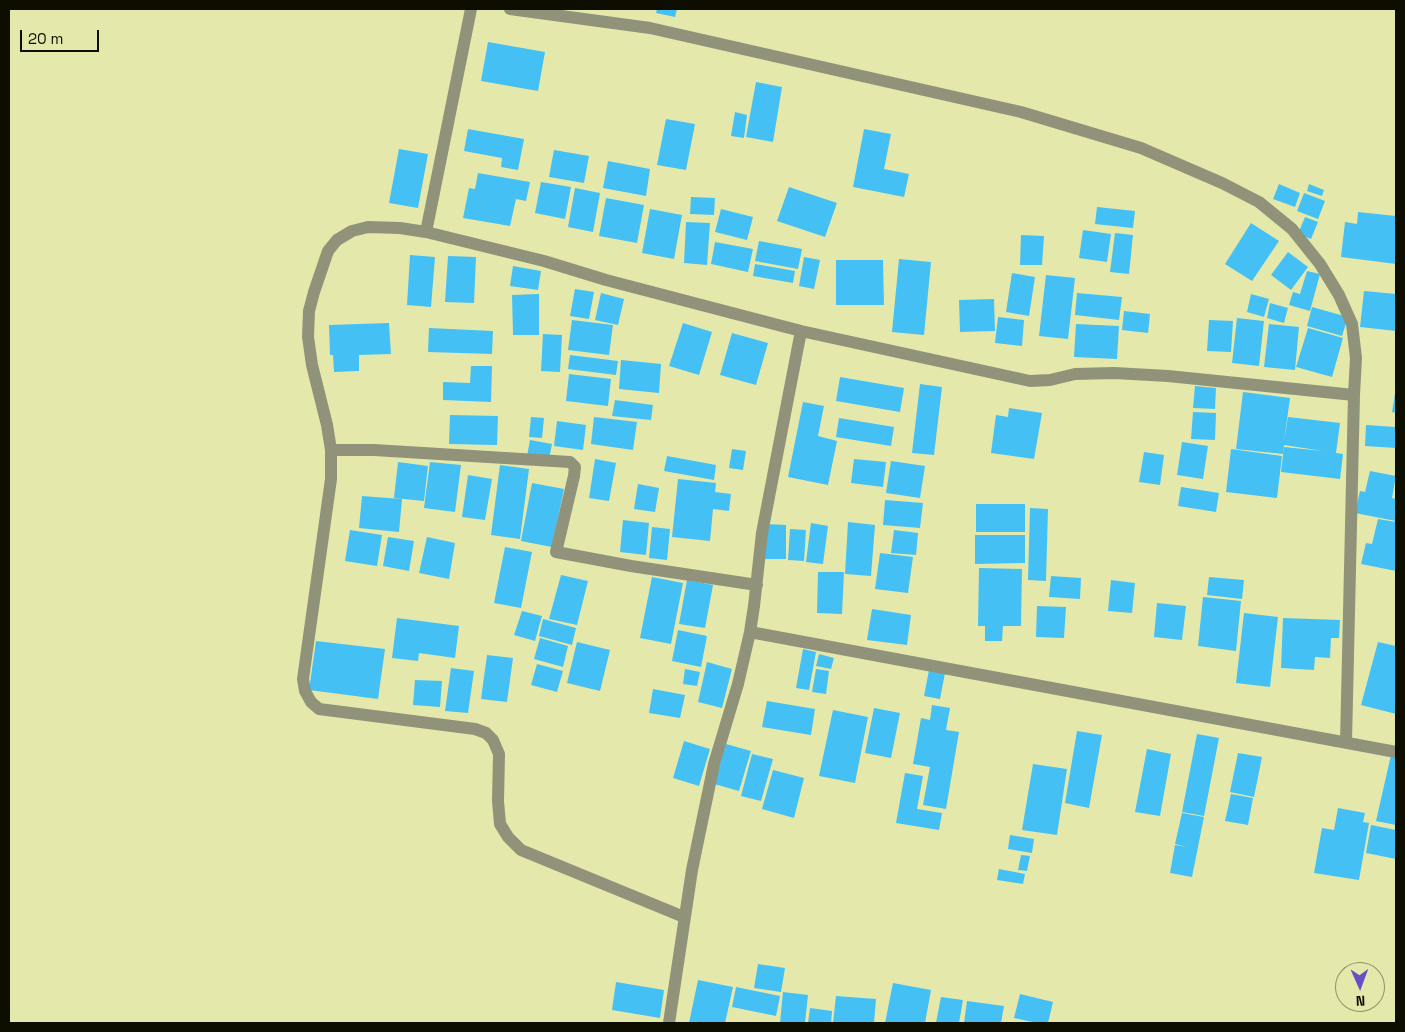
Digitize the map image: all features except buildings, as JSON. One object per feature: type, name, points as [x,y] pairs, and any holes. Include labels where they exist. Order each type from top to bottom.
[{"type":"street","points":[[426,232],[472,9]]},
{"type":"street","points":[[510,9],[650,28],[1021,112],[1142,148],[1222,183],[1259,202],[1292,229],[1320,264],[1339,295],[1352,324],[1356,358],[1346,742]]},
{"type":"street","points":[[684,918],[521,850],[508,837],[500,824],[498,801],[499,754],[493,740],[486,733],[319,708],[311,702],[305,691],[304,679],[331,480],[331,450],[328,425],[312,364],[308,337],[309,310],[328,251],[337,240],[352,231],[368,227],[400,228],[426,232],[544,261],[606,280],[801,331],[1030,381],[1050,380],[1075,374],[1114,373],[1168,376],[1354,395]]},
{"type":"street","points":[[669,1023],[692,870],[714,764],[738,684],[750,632],[762,533],[801,331]]},
{"type":"street","points":[[331,450],[374,450],[570,462],[574,467],[574,476],[556,552],[631,566],[756,585]]},
{"type":"street","points":[[750,632],[1396,752]]}]
